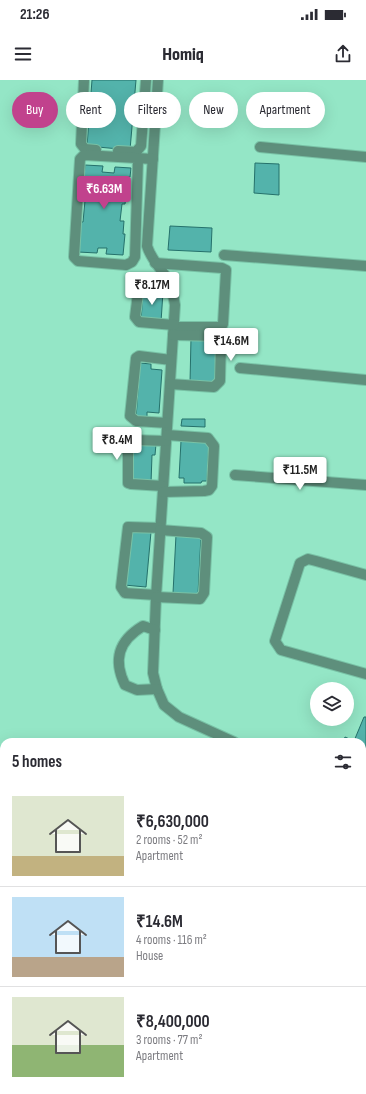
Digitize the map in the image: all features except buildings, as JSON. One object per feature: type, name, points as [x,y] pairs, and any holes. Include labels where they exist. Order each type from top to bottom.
[{"type":"street","points":[[84,80],[81,144],[85,149],[136,152],[141,146],[142,128]]},
{"type":"street","points":[[144,92],[146,80]]},
{"type":"street","points":[[158,80],[158,92]]},
{"type":"street","points":[[155,128],[147,246],[150,256],[166,277],[173,291],[175,305],[156,596],[154,674],[157,689],[164,705],[179,717],[225,738]]},
{"type":"street","points":[[260,147],[366,157]]},
{"type":"street","points":[[138,159],[135,257],[132,262],[126,265],[78,261],[74,257],[80,160],[84,155],[153,159]]},
{"type":"street","points":[[224,255],[366,266]]},
{"type":"street","points":[[155,263],[222,268],[226,270],[223,324],[221,327],[174,329]]},
{"type":"street","points":[[170,384],[214,387],[220,381],[220,336],[139,322],[135,317],[138,293],[140,290],[173,291]]},
{"type":"street","points":[[167,423],[136,422],[130,416],[136,358],[139,356],[171,360]]},
{"type":"street","points":[[240,368],[366,380]]},
{"type":"street","points":[[166,438],[208,438],[212,441],[214,446],[212,486],[209,490],[163,489],[128,483],[128,446],[133,440],[166,438]]},
{"type":"street","points":[[235,475],[366,485]]},
{"type":"street","points":[[128,527],[160,529],[201,533],[207,537],[204,593],[200,599],[125,593],[121,587],[128,527]]},
{"type":"street","points":[[366,575],[308,559],[300,563],[275,641],[281,650],[366,674]]},
{"type":"street","points":[[155,630],[143,626],[130,634],[118,657],[119,672],[125,685],[137,690],[157,689]]}]
